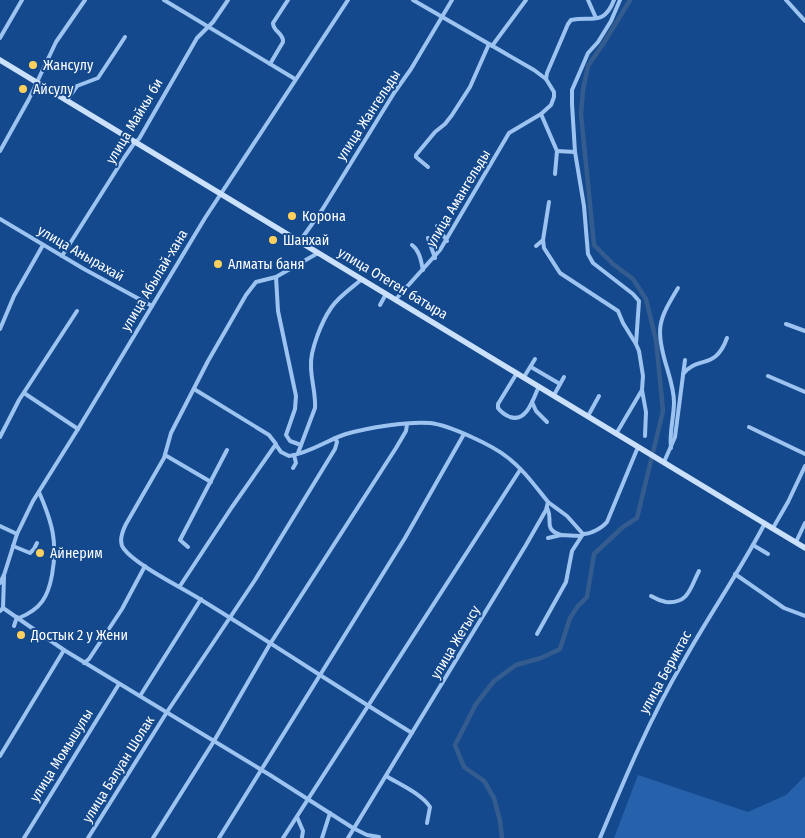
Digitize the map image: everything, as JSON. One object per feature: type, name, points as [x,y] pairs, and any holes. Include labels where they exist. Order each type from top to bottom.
[{"type":"main road","name":"улица Отеген батыра","points":[[0,60],[805,548]]},
{"type":"street","points":[[0,38],[22,0]]},
{"type":"street","points":[[0,151],[38,83],[56,42],[85,0]]},
{"type":"street","points":[[164,0],[295,79]]},
{"type":"street","name":"улица Майкы би","points":[[62,256],[135,142],[139,139],[197,38],[208,27],[228,0]]},
{"type":"street","points":[[270,64],[284,39],[274,29],[273,23],[288,0]]},
{"type":"street","name":"улица Абылай-хана","points":[[0,583],[17,534],[39,492],[205,218],[348,0]]},
{"type":"street","points":[[414,0],[546,79],[560,39],[571,20],[596,18],[610,11],[614,0]]},
{"type":"street","name":"улица Жангельды","points":[[300,241],[411,69],[452,0]]},
{"type":"street","points":[[428,166],[416,155],[435,132],[446,124],[470,87],[490,45],[526,0]]},
{"type":"street","points":[[588,0],[596,18]]},
{"type":"street","points":[[620,0],[604,32],[588,53],[572,90],[575,152],[584,206],[588,254],[593,263],[633,294],[639,301],[636,344]]},
{"type":"street","points":[[786,0],[805,21]]},
{"type":"street","points":[[66,100],[76,86],[96,80],[125,37]]},
{"type":"street","name":"улица Амангельды","points":[[396,299],[447,241],[509,133],[541,114],[551,105],[554,92],[546,79]]},
{"type":"street","points":[[541,114],[557,151],[555,174]]},
{"type":"street","points":[[557,151],[575,152]]},
{"type":"street","points":[[549,202],[543,240],[544,248],[562,276],[618,311],[636,344],[642,368],[642,390],[646,412],[645,436]]},
{"type":"street","name":"улица Анырахай","points":[[0,219],[152,306]]},
{"type":"street","points":[[438,226],[447,241]]},
{"type":"street","points":[[428,238],[434,258]]},
{"type":"street","points":[[536,246],[543,240]]},
{"type":"street","points":[[0,329],[14,296],[44,245]]},
{"type":"street","points":[[412,245],[416,248],[423,270]]},
{"type":"street","points":[[318,254],[276,277],[256,282],[246,295],[223,333],[171,433],[165,455],[122,533],[122,546],[146,566],[230,617],[412,734]]},
{"type":"street","points":[[276,277],[278,311],[296,396],[295,410],[286,435],[290,441],[301,446]]},
{"type":"street","points":[[293,468],[296,463],[296,454],[301,446],[315,408],[316,400],[311,365],[320,330],[330,308],[362,279]]},
{"type":"street","points":[[671,448],[670,436],[674,400],[661,342],[659,324],[662,315],[678,288]]},
{"type":"street","points":[[380,305],[386,293]]},
{"type":"street","points":[[0,437],[24,393],[77,311]]},
{"type":"street","points":[[786,324],[805,331]]},
{"type":"street","points":[[684,374],[690,367],[707,362],[720,352],[727,338]]},
{"type":"street","points":[[524,377],[535,360]]},
{"type":"street","points":[[664,462],[675,437],[685,360]]},
{"type":"street","points":[[531,367],[560,384]]},
{"type":"street","points":[[517,373],[498,404],[500,412],[513,418],[520,417],[527,412],[539,386]]},
{"type":"street","points":[[768,376],[805,392]]},
{"type":"street","points":[[554,395],[564,377]]},
{"type":"street","points":[[194,389],[269,435],[276,446],[285,454],[308,451],[335,438],[359,431],[407,424],[434,424],[464,434],[500,452],[520,470],[548,502],[567,516],[581,535]]},
{"type":"street","points":[[616,434],[642,390]]},
{"type":"street","points":[[24,393],[78,429]]},
{"type":"street","points":[[588,416],[598,396]]},
{"type":"street","points":[[532,402],[536,411],[547,422]]},
{"type":"street","points":[[153,838],[214,741],[270,644],[396,448],[406,431],[407,424]]},
{"type":"street","points":[[748,427],[805,454]]},
{"type":"street","points":[[219,838],[405,538],[464,434]]},
{"type":"street","name":"улица Балуан Шолак","points":[[88,838],[167,712],[281,539],[335,449],[337,442],[335,438]]},
{"type":"street","points":[[180,586],[276,446]]},
{"type":"street","points":[[548,538],[561,535],[586,534],[607,522],[638,447]]},
{"type":"street","points":[[188,547],[180,540],[227,450]]},
{"type":"street","points":[[165,455],[211,482]]},
{"type":"street","points":[[773,528],[805,466]]},
{"type":"street","points":[[283,838],[520,470]]},
{"type":"street","points":[[14,626],[18,618],[39,605],[45,598],[51,583],[56,553],[54,534],[39,492]]},
{"type":"street","name":"улица Жетысу","points":[[348,838],[481,620],[547,508],[548,502]]},
{"type":"street","points":[[547,508],[549,511],[550,528],[553,532],[561,535]]},
{"type":"street","name":"улица Бериктас","points":[[600,838],[651,720],[683,661],[764,523]]},
{"type":"street","points":[[796,542],[805,523]]},
{"type":"street","points":[[0,526],[17,534]]},
{"type":"street","points":[[537,634],[566,582],[572,551],[581,535]]},
{"type":"street","points":[[13,546],[30,553],[37,543]]},
{"type":"street","points":[[752,544],[768,554]]},
{"type":"street","points":[[84,663],[89,659],[122,610],[146,566]]},
{"type":"street","points":[[651,596],[664,601],[677,602],[682,600],[688,593],[699,571]]},
{"type":"street","points":[[735,574],[784,608],[805,616]]},
{"type":"street","points":[[4,575],[2,610],[18,618],[84,663],[262,770],[353,828],[367,835],[379,837]]},
{"type":"street","points":[[140,696],[201,599]]},
{"type":"street","points":[[0,756],[64,650]]},
{"type":"street","name":"улица Момышулы","points":[[24,838],[119,684]]},
{"type":"street","points":[[386,776],[420,796],[428,804],[430,807],[427,823]]},
{"type":"street","points":[[322,838],[330,813]]},
{"type":"street","points":[[296,817],[303,831],[302,837]]},
{"type":"shaded area","points":[[638,775],[748,812],[786,795],[805,776],[805,838],[614,838]]},
{"type":"waterway","points":[[502,838],[494,798],[484,781],[464,767],[455,745],[476,704],[494,681],[516,665],[541,658],[560,649],[570,618],[587,597],[594,554],[623,527],[637,518],[663,411],[656,340],[646,299],[633,279],[613,264],[594,245],[581,114],[588,66],[630,0]]},
{"type":"place","name":"Жансулу","points":[[33,65]]},
{"type":"place","name":"Айсулу","points":[[23,89]]},
{"type":"place","name":"Корона","points":[[292,216]]},
{"type":"place","name":"Шанхай","points":[[273,240]]},
{"type":"place","name":"Алматы баня","points":[[218,264]]},
{"type":"place","name":"Айнерим","points":[[40,553]]},
{"type":"place","name":"Достык 2 у Жени","points":[[21,635]]}]
